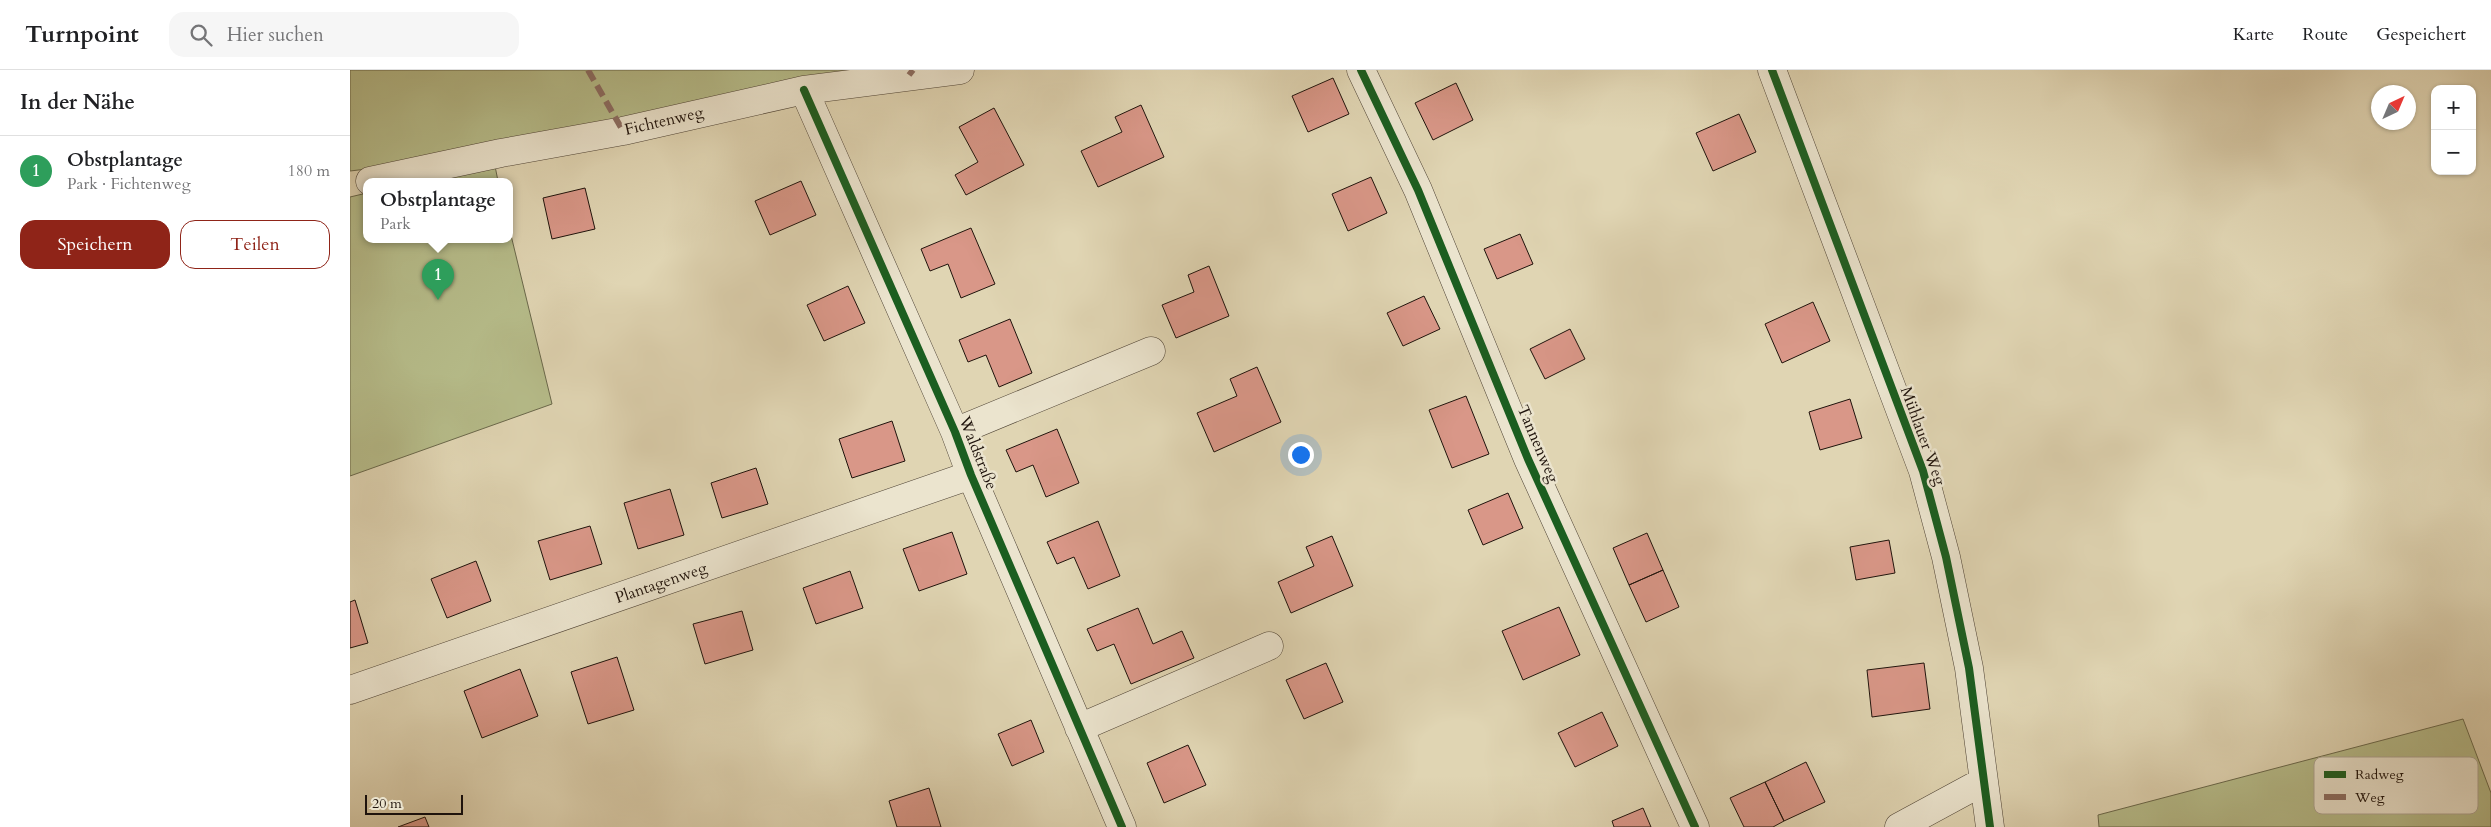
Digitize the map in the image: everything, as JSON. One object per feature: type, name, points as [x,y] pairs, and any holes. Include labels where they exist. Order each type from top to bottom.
[{"type":"street","name":"Fichtenweg","points":[[386,178],[501,153],[623,131],[804,90],[960,70]]},
{"type":"street","name":"Tannenweg","points":[[1361,70],[1418,190],[1528,459],[1695,827]]},
{"type":"street","name":"Mühlauer Weg","points":[[1772,70],[1923,471],[1946,557],[1969,668],[1990,827]]},
{"type":"street","name":"Waldstraße","points":[[804,90],[955,432],[971,476],[1122,827]]},
{"type":"street","name":"Fichtenweg","points":[[350,186],[363,183]]},
{"type":"street","name":"Waldstraße","points":[[955,432],[1152,351]]},
{"type":"street","name":"Plantagenweg","points":[[350,690],[971,476]]},
{"type":"street","points":[[1079,728],[1269,646]]},
{"type":"street","points":[[1899,827],[1984,781]]},
{"type":"green space","points":[[350,70],[960,70],[501,153],[350,171]]},
{"type":"green space","points":[[495,166],[497,178],[437,178]]},
{"type":"green space","points":[[363,194],[363,243],[513,243],[552,404],[350,476],[350,197]]},
{"type":"green space","points":[[2463,719],[2477,757],[2319,757]]},
{"type":"green space","points":[[2314,758],[2314,814],[2478,814],[2478,759],[2491,793],[2491,827],[2099,827],[2098,815]]},
{"type":"building","points":[[1333,78],[1349,114],[1308,132],[1292,96]]},
{"type":"building","points":[[1456,83],[1473,120],[1433,140],[1415,103]]},
{"type":"building","points":[[1141,105],[1164,157],[1098,187],[1081,151],[1122,132],[1115,117]]},
{"type":"building","points":[[994,108],[1024,165],[966,195],[955,175],[978,162],[959,127]]},
{"type":"building","points":[[1739,114],[1756,152],[1713,171],[1696,133]]},
{"type":"building","points":[[1371,177],[1387,213],[1348,231],[1332,194]]},
{"type":"building","points":[[801,181],[816,215],[770,235],[755,201]]},
{"type":"building","points":[[585,188],[595,229],[552,239],[543,198]]},
{"type":"building","points":[[971,228],[995,284],[961,298],[948,264],[930,271],[921,249]]},
{"type":"building","points":[[1520,234],[1533,264],[1497,279],[1484,249]]},
{"type":"building","points":[[1209,266],[1229,316],[1176,338],[1162,305],[1194,292],[1188,275]]},
{"type":"building","points":[[848,286],[865,323],[824,341],[807,305]]},
{"type":"building","points":[[1424,296],[1440,329],[1403,346],[1387,313]]},
{"type":"building","points":[[1813,302],[1830,341],[1782,363],[1765,324]]},
{"type":"building","points":[[1010,319],[1032,373],[999,387],[986,355],[968,362],[959,340]]},
{"type":"building","points":[[1570,329],[1585,359],[1545,379],[1530,349]]},
{"type":"building","points":[[1257,367],[1281,422],[1214,452],[1197,413],[1237,396],[1230,379]]},
{"type":"building","points":[[1466,396],[1489,454],[1452,468],[1429,410]]},
{"type":"building","points":[[1850,399],[1862,438],[1820,450],[1809,412]]},
{"type":"building","points":[[892,421],[905,461],[852,478],[839,439]]},
{"type":"building","points":[[1057,429],[1079,483],[1046,497],[1033,465],[1016,472],[1006,450]]},
{"type":"building","points":[[756,468],[768,504],[722,518],[711,483]]},
{"type":"building","points":[[670,489],[684,535],[638,549],[624,503]]},
{"type":"building","points":[[1508,493],[1523,528],[1483,545],[1468,510]]},
{"type":"building","points":[[1098,521],[1120,576],[1088,589],[1074,557],[1057,564],[1047,542]]},
{"type":"building","points":[[590,526],[602,564],[550,580],[538,541]]},
{"type":"building","points":[[952,532],[967,574],[919,591],[903,549]]},
{"type":"building","points":[[1647,533],[1663,570],[1629,585],[1613,548]]},
{"type":"building","points":[[1332,536],[1353,586],[1291,613],[1278,582],[1314,566],[1306,547]]},
{"type":"building","points":[[1889,540],[1895,573],[1856,580],[1850,547]]},
{"type":"building","points":[[476,561],[491,601],[447,618],[431,579]]},
{"type":"building","points":[[1663,570],[1679,607],[1646,622],[1629,585]]},
{"type":"building","points":[[850,571],[863,608],[816,624],[803,588]]},
{"type":"building","points":[[355,600],[368,643],[350,648],[350,602]]},
{"type":"building","points":[[1559,607],[1580,655],[1523,680],[1502,631]]},
{"type":"building","points":[[1138,608],[1153,644],[1182,631],[1194,658],[1131,684],[1114,644],[1097,651],[1087,629]]},
{"type":"building","points":[[742,611],[753,650],[705,664],[693,624]]},
{"type":"building","points":[[617,657],[634,710],[588,724],[571,672]]},
{"type":"building","points":[[1326,663],[1343,702],[1304,719],[1286,680]]},
{"type":"building","points":[[1924,663],[1930,709],[1872,717],[1867,670]]},
{"type":"building","points":[[520,669],[538,716],[482,738],[464,691]]},
{"type":"building","points":[[1602,712],[1618,746],[1575,767],[1558,733]]},
{"type":"building","points":[[1031,720],[1044,752],[1012,766],[998,734]]},
{"type":"building","points":[[1188,745],[1206,785],[1164,803],[1147,763]]},
{"type":"building","points":[[1806,762],[1825,802],[1784,821],[1765,782]]},
{"type":"building","points":[[1765,782],[1784,821],[1773,827],[1744,827],[1730,798]]},
{"type":"building","points":[[929,788],[941,827],[897,827],[889,801]]},
{"type":"building","points":[[1643,808],[1651,827],[1614,827],[1612,821]]},
{"type":"building","points":[[425,817],[429,827],[398,827]]},
{"type":"marked path","points":[[588,70],[623,131]]},
{"type":"marked path","points":[[909,75],[913,70]]},
{"type":"cycle path","points":[[1361,70],[1418,190],[1528,459],[1695,827]]},
{"type":"cycle path","points":[[1772,70],[1923,471],[1946,557],[1969,668],[1990,827]]},
{"type":"cycle path","points":[[804,90],[955,432],[971,475],[1122,827]]},
{"type":"place","name":"Obstplantage","points":[[438,300]]}]
